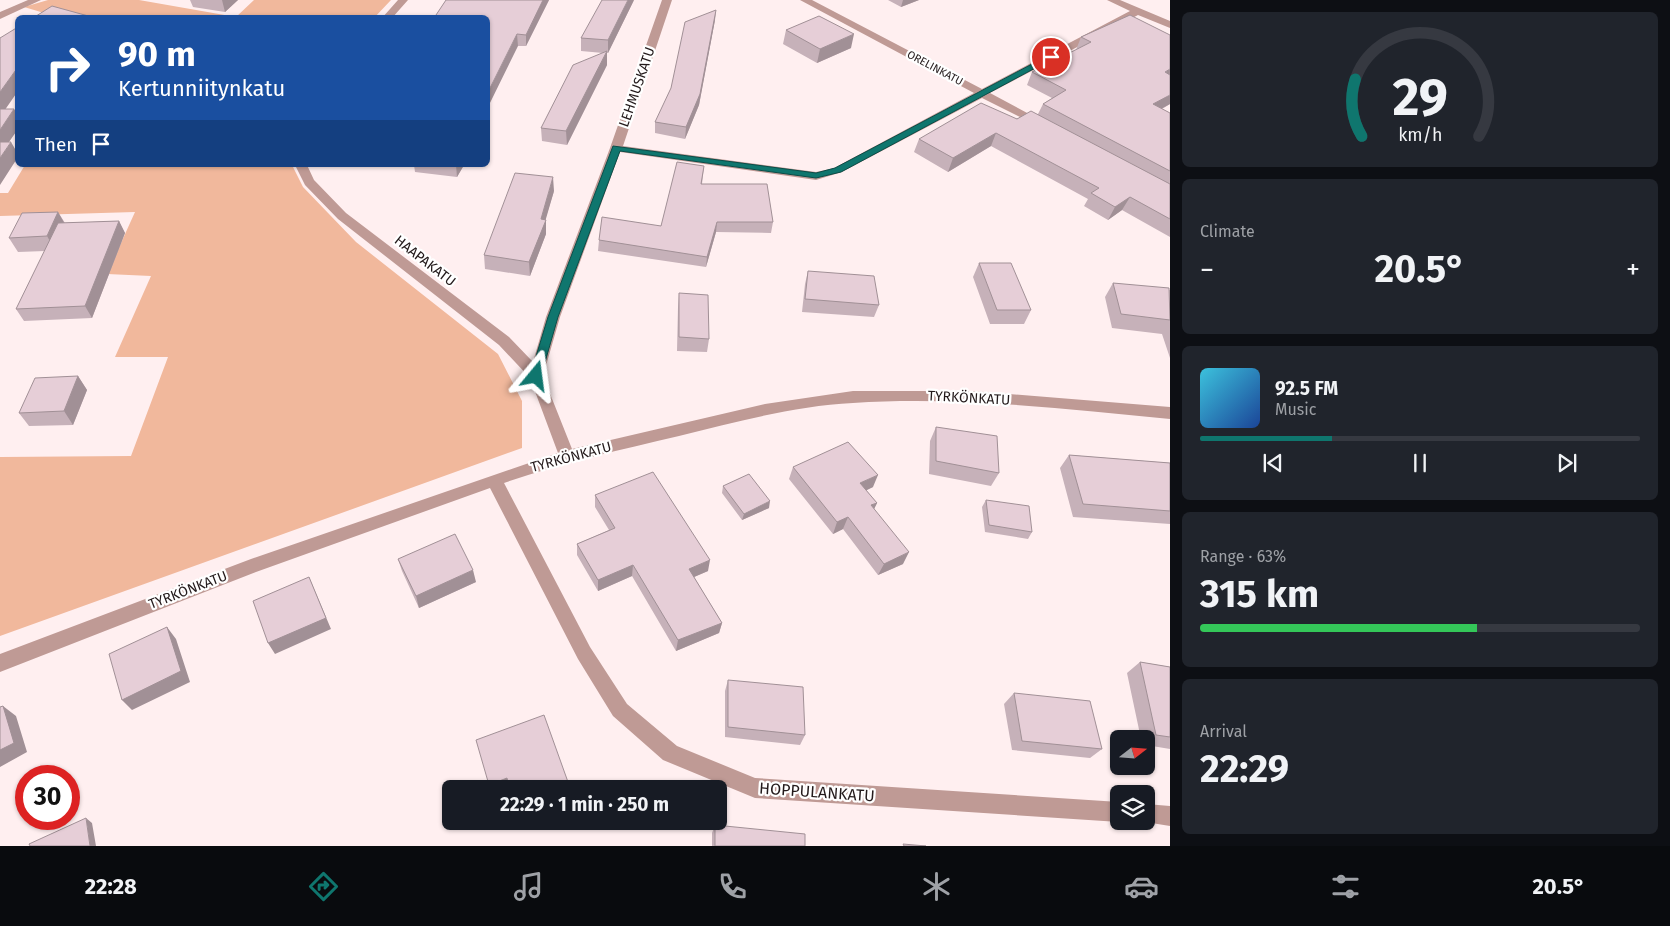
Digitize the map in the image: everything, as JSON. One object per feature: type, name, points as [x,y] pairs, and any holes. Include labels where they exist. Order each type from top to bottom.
[{"type":"street","points":[[0,16],[36,0]]},
{"type":"street","points":[[389,15],[403,0]]},
{"type":"street","name":"LEHMUSKATU","points":[[536,376],[553,317],[616,148],[667,0]]},
{"type":"street","name":"ORELINKATU","points":[[805,0],[1051,130]]},
{"type":"street","points":[[1112,0],[1170,25]]},
{"type":"street","points":[[616,148],[816,176],[838,170],[1137,11]]},
{"type":"street","name":"HAAPAKATU","points":[[302,167],[309,182],[342,216],[504,340],[536,376]]},
{"type":"street","points":[[536,376],[567,456]]},
{"type":"street","name":"TYRKÖNKATU","points":[[0,663],[252,566],[567,456],[798,403],[851,397],[948,396],[1170,413]]},
{"type":"street","name":"HOPPULANKATU","points":[[494,480],[584,653],[620,710],[670,753],[755,788],[1110,811]]},
{"type":"street","points":[[1155,815],[1170,816]]},
{"type":"shaded area","points":[[48,0],[139,0],[225,15],[51,15],[24,7]]},
{"type":"shaded area","points":[[254,0],[391,0],[377,15],[238,15]]},
{"type":"shaded area","points":[[24,167],[293,167],[303,187],[356,242],[498,354],[522,401],[522,448],[0,636],[0,457],[131,456],[168,357],[115,357],[151,276],[107,274],[135,212],[0,216],[0,193],[8,193]]},
{"type":"building","points":[[446,0],[543,0],[526,35],[517,34],[490,88],[490,15],[436,15]]},
{"type":"building","points":[[602,0],[628,0],[608,40],[581,38]]},
{"type":"building","points":[[52,6],[85,15],[38,15]]},
{"type":"building","points":[[716,10],[700,94],[686,127],[655,122],[671,88],[685,22]]},
{"type":"building","points":[[1130,15],[1170,35],[1170,69],[1165,72],[1170,75],[1170,95],[1153,104],[1170,113],[1170,171],[1043,104],[1066,90],[1032,72],[1091,42],[1081,37]]},
{"type":"building","points":[[819,16],[854,34],[820,49],[786,30]]},
{"type":"building","points":[[15,29],[15,71],[0,92],[0,38]]},
{"type":"building","points":[[607,51],[566,131],[541,128],[573,65]]},
{"type":"building","points":[[981,103],[1017,119],[1031,111],[1170,184],[1170,219],[1130,197],[1115,207],[1091,193],[1099,188],[996,133],[953,158],[919,139]]},
{"type":"building","points":[[0,109],[14,109],[0,130]]},
{"type":"building","points":[[0,142],[11,142],[0,158]]},
{"type":"building","points":[[677,162],[704,166],[701,184],[767,184],[773,222],[717,222],[707,257],[599,240],[602,217],[661,226]]},
{"type":"building","points":[[515,173],[553,177],[541,219],[546,220],[529,262],[484,255]]},
{"type":"building","points":[[58,212],[47,236],[9,238],[22,213]]},
{"type":"building","points":[[119,221],[85,306],[16,309],[58,223]]},
{"type":"building","points":[[979,263],[1011,263],[1031,310],[997,310]]},
{"type":"building","points":[[808,271],[874,276],[879,305],[805,299]]},
{"type":"building","points":[[1113,283],[1169,288],[1170,320],[1121,314]]},
{"type":"building","points":[[679,293],[708,295],[709,339],[679,337]]},
{"type":"building","points":[[78,376],[64,411],[19,413],[35,378]]},
{"type":"building","points":[[936,427],[997,436],[999,473],[936,461]]},
{"type":"building","points":[[848,442],[878,475],[860,483],[877,503],[871,505],[909,552],[884,564],[848,517],[837,522],[793,467]]},
{"type":"building","points":[[1069,455],[1170,463],[1170,511],[1083,504]]},
{"type":"building","points":[[653,472],[710,560],[689,569],[722,623],[678,640],[633,565],[598,580],[577,544],[615,528],[595,495]]},
{"type":"building","points":[[749,474],[770,501],[744,514],[723,486]]},
{"type":"building","points":[[986,500],[1029,506],[1032,532],[989,525]]},
{"type":"building","points":[[455,534],[473,570],[416,596],[398,559]]},
{"type":"building","points":[[309,577],[326,618],[268,643],[253,601]]},
{"type":"building","points":[[167,627],[181,671],[122,700],[109,654]]},
{"type":"building","points":[[1140,662],[1170,667],[1170,737],[1156,735]]},
{"type":"building","points":[[728,680],[803,687],[805,735],[728,727]]},
{"type":"building","points":[[1014,693],[1090,701],[1102,749],[1022,741]]},
{"type":"building","points":[[3,706],[14,743],[0,750],[0,707]]},
{"type":"building","points":[[544,715],[567,780],[508,780],[507,778],[488,780],[476,740]]},
{"type":"building","points":[[86,818],[90,846],[30,846],[29,844],[60,830],[80,830],[80,821]]},
{"type":"building","points":[[727,826],[805,834],[805,846],[715,846],[715,830],[727,830]]},
{"type":"building","points":[[903,844],[926,846],[904,846]]},
{"type":"route","points":[[536,376],[553,317],[616,148],[816,176],[838,170],[1051,57]]}]
